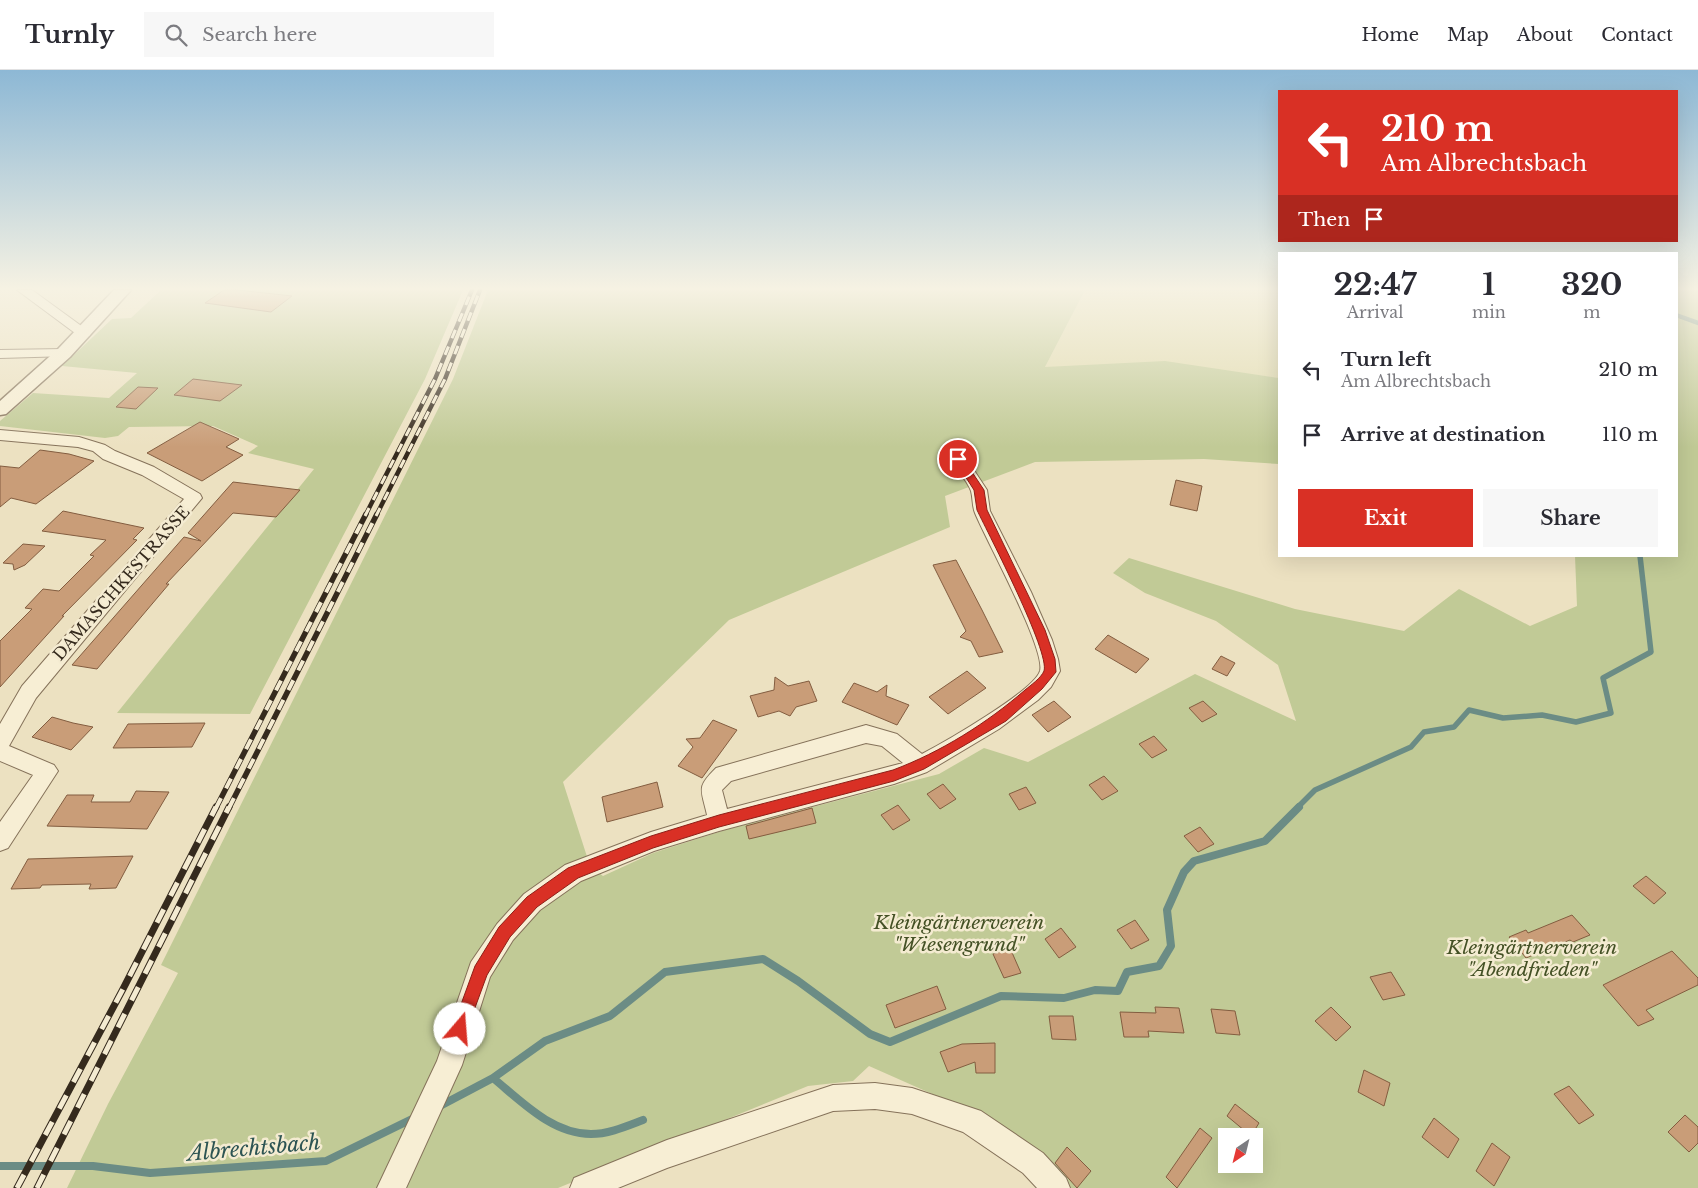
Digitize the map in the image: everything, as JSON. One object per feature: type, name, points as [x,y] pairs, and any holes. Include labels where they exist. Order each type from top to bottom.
[{"type":"street","points":[[0,410],[75,342]]},
{"type":"street","points":[[0,354],[64,353]]},
{"type":"street","name":"DAMASCHKESTRASSE","points":[[0,435],[34,436],[79,442],[99,448],[109,455],[148,470],[194,498],[29,692],[0,743]]},
{"type":"street","points":[[391,1188],[419,1124],[449,1065],[480,971],[505,932],[532,902],[573,873],[651,842],[719,821],[894,776],[920,766],[1001,718],[1038,686],[1050,672],[1050,659],[1039,630],[982,510],[979,490],[958,459]]},
{"type":"street","points":[[719,821],[711,788],[724,774],[866,734],[881,735],[899,745],[920,766]]},
{"type":"street","points":[[0,752],[47,771],[0,841]]},
{"type":"street","points":[[584,1188],[667,1154],[833,1098],[875,1096],[912,1101],[971,1121],[1032,1163],[1056,1188]]},
{"type":"shaded area","points":[[1058,342],[1278,342],[1278,378],[1241,373],[1045,367]]},
{"type":"green space","points":[[87,342],[441,342],[425,379],[250,714],[117,713],[314,469],[248,453],[258,446],[213,426],[129,427],[118,436],[105,438],[0,426],[0,421],[33,393],[109,398],[137,373],[62,366]]},
{"type":"green space","points":[[467,342],[1058,342],[1045,367],[1165,361],[1278,378],[1278,464],[1204,459],[1035,462],[945,496],[950,527],[729,620],[563,782],[590,866],[603,876],[653,853],[725,830],[939,774],[984,748],[1028,762],[1195,674],[1296,721],[1278,665],[1216,621],[1145,593],[1113,573],[1129,558],[1295,609],[1404,631],[1459,589],[1530,626],[1577,606],[1575,557],[1678,557],[1678,342],[1698,342],[1698,1188],[1065,1188],[975,1113],[869,1066],[853,1081],[808,1086],[558,1188],[67,1188],[108,1104],[178,973],[161,965],[453,379]]},
{"type":"building","points":[[193,379],[242,385],[220,401],[174,395]]},
{"type":"building","points":[[138,387],[158,388],[136,409],[116,407]]},
{"type":"building","points":[[200,422],[239,439],[226,447],[243,455],[202,481],[147,453]]},
{"type":"building","points":[[40,450],[69,454],[94,461],[36,504],[11,498],[0,507],[0,466],[19,468]]},
{"type":"building","points":[[1176,480],[1202,486],[1197,511],[1170,505]]},
{"type":"building","points":[[233,482],[300,490],[276,517],[233,513],[166,584],[169,584],[97,669],[72,665],[184,537],[201,541],[188,533]]},
{"type":"building","points":[[63,511],[144,528],[133,539],[137,540],[62,616],[64,616],[0,687],[0,641],[32,609],[25,608],[43,589],[59,591],[94,556],[90,555],[106,540],[42,531]]},
{"type":"building","points":[[23,544],[45,546],[25,565],[14,570],[13,564],[3,563]]},
{"type":"building","points":[[956,560],[1003,652],[979,657],[971,641],[960,637],[966,631],[933,565]]},
{"type":"building","points":[[1108,635],[1149,659],[1136,673],[1095,649]]},
{"type":"building","points":[[1221,656],[1235,663],[1227,676],[1212,669]]},
{"type":"building","points":[[967,671],[986,688],[948,714],[929,697]]},
{"type":"building","points":[[775,677],[788,686],[809,681],[817,701],[796,707],[790,716],[779,711],[758,717],[750,696],[774,690]]},
{"type":"building","points":[[854,683],[877,692],[887,685],[886,696],[909,705],[897,725],[842,702]]},
{"type":"building","points":[[1054,701],[1071,717],[1048,732],[1032,715]]},
{"type":"building","points":[[1203,701],[1217,714],[1202,722],[1189,708]]},
{"type":"building","points":[[52,717],[93,727],[71,750],[32,737]]},
{"type":"building","points":[[713,720],[737,730],[702,778],[678,766],[693,747],[686,739],[700,738]]},
{"type":"building","points":[[205,723],[192,747],[113,748],[128,724]]},
{"type":"building","points":[[1154,736],[1167,750],[1152,758],[1139,744]]},
{"type":"building","points":[[1104,776],[1118,791],[1102,800],[1089,785]]},
{"type":"building","points":[[657,782],[663,807],[607,822],[602,797]]},
{"type":"building","points":[[943,784],[956,799],[940,809],[927,794]]},
{"type":"building","points":[[1026,787],[1036,803],[1019,810],[1009,794]]},
{"type":"building","points":[[136,791],[169,792],[147,829],[47,826],[67,795],[94,795],[91,802],[130,802]]},
{"type":"building","points":[[898,805],[910,820],[893,830],[881,815]]},
{"type":"building","points":[[812,808],[816,823],[749,839],[746,826]]},
{"type":"building","points":[[1200,827],[1214,844],[1198,852],[1184,836]]},
{"type":"building","points":[[133,856],[116,888],[89,889],[91,884],[42,885],[40,888],[11,889],[28,859]]},
{"type":"building","points":[[1646,876],[1666,893],[1654,904],[1633,886]]},
{"type":"building","points":[[1572,915],[1590,935],[1573,942],[1570,940],[1526,958],[1509,937],[1526,930],[1528,933]]},
{"type":"building","points":[[1135,920],[1149,940],[1131,949],[1117,930]]},
{"type":"building","points":[[1061,928],[1076,947],[1059,958],[1045,939]]},
{"type":"building","points":[[1010,948],[1021,973],[1004,978],[993,954]]},
{"type":"building","points":[[1672,951],[1698,978],[1698,985],[1646,1010],[1654,1019],[1638,1026],[1603,985]]},
{"type":"building","points":[[1391,972],[1405,995],[1383,1000],[1370,977]]},
{"type":"building","points":[[937,986],[946,1009],[895,1028],[886,1005]]},
{"type":"building","points":[[1155,1007],[1179,1008],[1184,1033],[1148,1031],[1149,1037],[1124,1037],[1120,1012],[1156,1013]]},
{"type":"building","points":[[1331,1007],[1351,1027],[1336,1041],[1315,1021]]},
{"type":"building","points":[[1211,1009],[1235,1011],[1240,1035],[1216,1033]]},
{"type":"building","points":[[1049,1016],[1073,1016],[1076,1040],[1052,1039]]},
{"type":"building","points":[[995,1043],[995,1073],[976,1073],[975,1062],[948,1072],[940,1052],[962,1044]]},
{"type":"building","points":[[1364,1070],[1390,1083],[1384,1106],[1358,1092]]},
{"type":"building","points":[[1569,1086],[1594,1115],[1579,1124],[1554,1094]]},
{"type":"building","points":[[1235,1104],[1259,1123],[1256,1128],[1241,1128],[1227,1116]]},
{"type":"building","points":[[1685,1115],[1698,1127],[1698,1143],[1689,1152],[1668,1132]]},
{"type":"building","points":[[1434,1118],[1459,1139],[1448,1158],[1422,1137]]},
{"type":"building","points":[[1200,1128],[1212,1138],[1177,1188],[1166,1177]]},
{"type":"building","points":[[1492,1143],[1510,1157],[1494,1186],[1476,1171]]},
{"type":"building","points":[[1067,1147],[1091,1171],[1077,1188],[1055,1163]]},
{"type":"waterway","name":"Albrechtsbach","points":[[1297,808],[1315,790],[1411,747],[1424,732],[1454,727],[1469,710],[1503,718],[1542,715],[1576,722],[1611,713],[1603,678],[1651,652],[1640,557]]},
{"type":"waterway","name":"Albrechtsbach","points":[[493,1078],[545,1041],[610,1016],[665,972],[763,959],[798,981],[870,1034],[890,1042],[1001,996],[1064,998],[1095,990],[1118,991],[1127,972],[1159,966],[1171,946],[1167,910],[1184,872],[1194,861],[1265,841],[1299,807]]},
{"type":"waterway","name":"Albrechtsbach","points":[[438,1107],[493,1078]]},
{"type":"waterway","name":"Albrechtsbach","points":[[493,1078],[538,1115],[577,1133],[604,1133],[643,1120]]},
{"type":"waterway","name":"Albrechtsbach","points":[[0,1166],[93,1166],[150,1173],[326,1161],[414,1118]]},
{"type":"railway","points":[[365,516],[435,379],[450,342]]},
{"type":"railway","points":[[376,516],[445,379],[459,342]]},
{"type":"railway","points":[[216,808],[366,514]]},
{"type":"railway","points":[[229,808],[377,514]]},
{"type":"railway","points":[[17,1188],[123,989],[216,807]]},
{"type":"railway","points":[[37,1188],[229,807]]},
{"type":"route","points":[[460,1029],[480,971],[505,932],[532,902],[573,873],[651,842],[719,821],[894,776],[920,766],[1001,718],[1038,686],[1050,672],[1050,659],[1039,630],[982,510],[979,490],[958,459]]},
{"type":"park label","name":"Kleingärtnerverein \"Wiesengrund\"","points":[[959,933]]},
{"type":"park label","name":"Kleingärtnerverein \"Abendfrieden\"","points":[[1532,958]]}]
